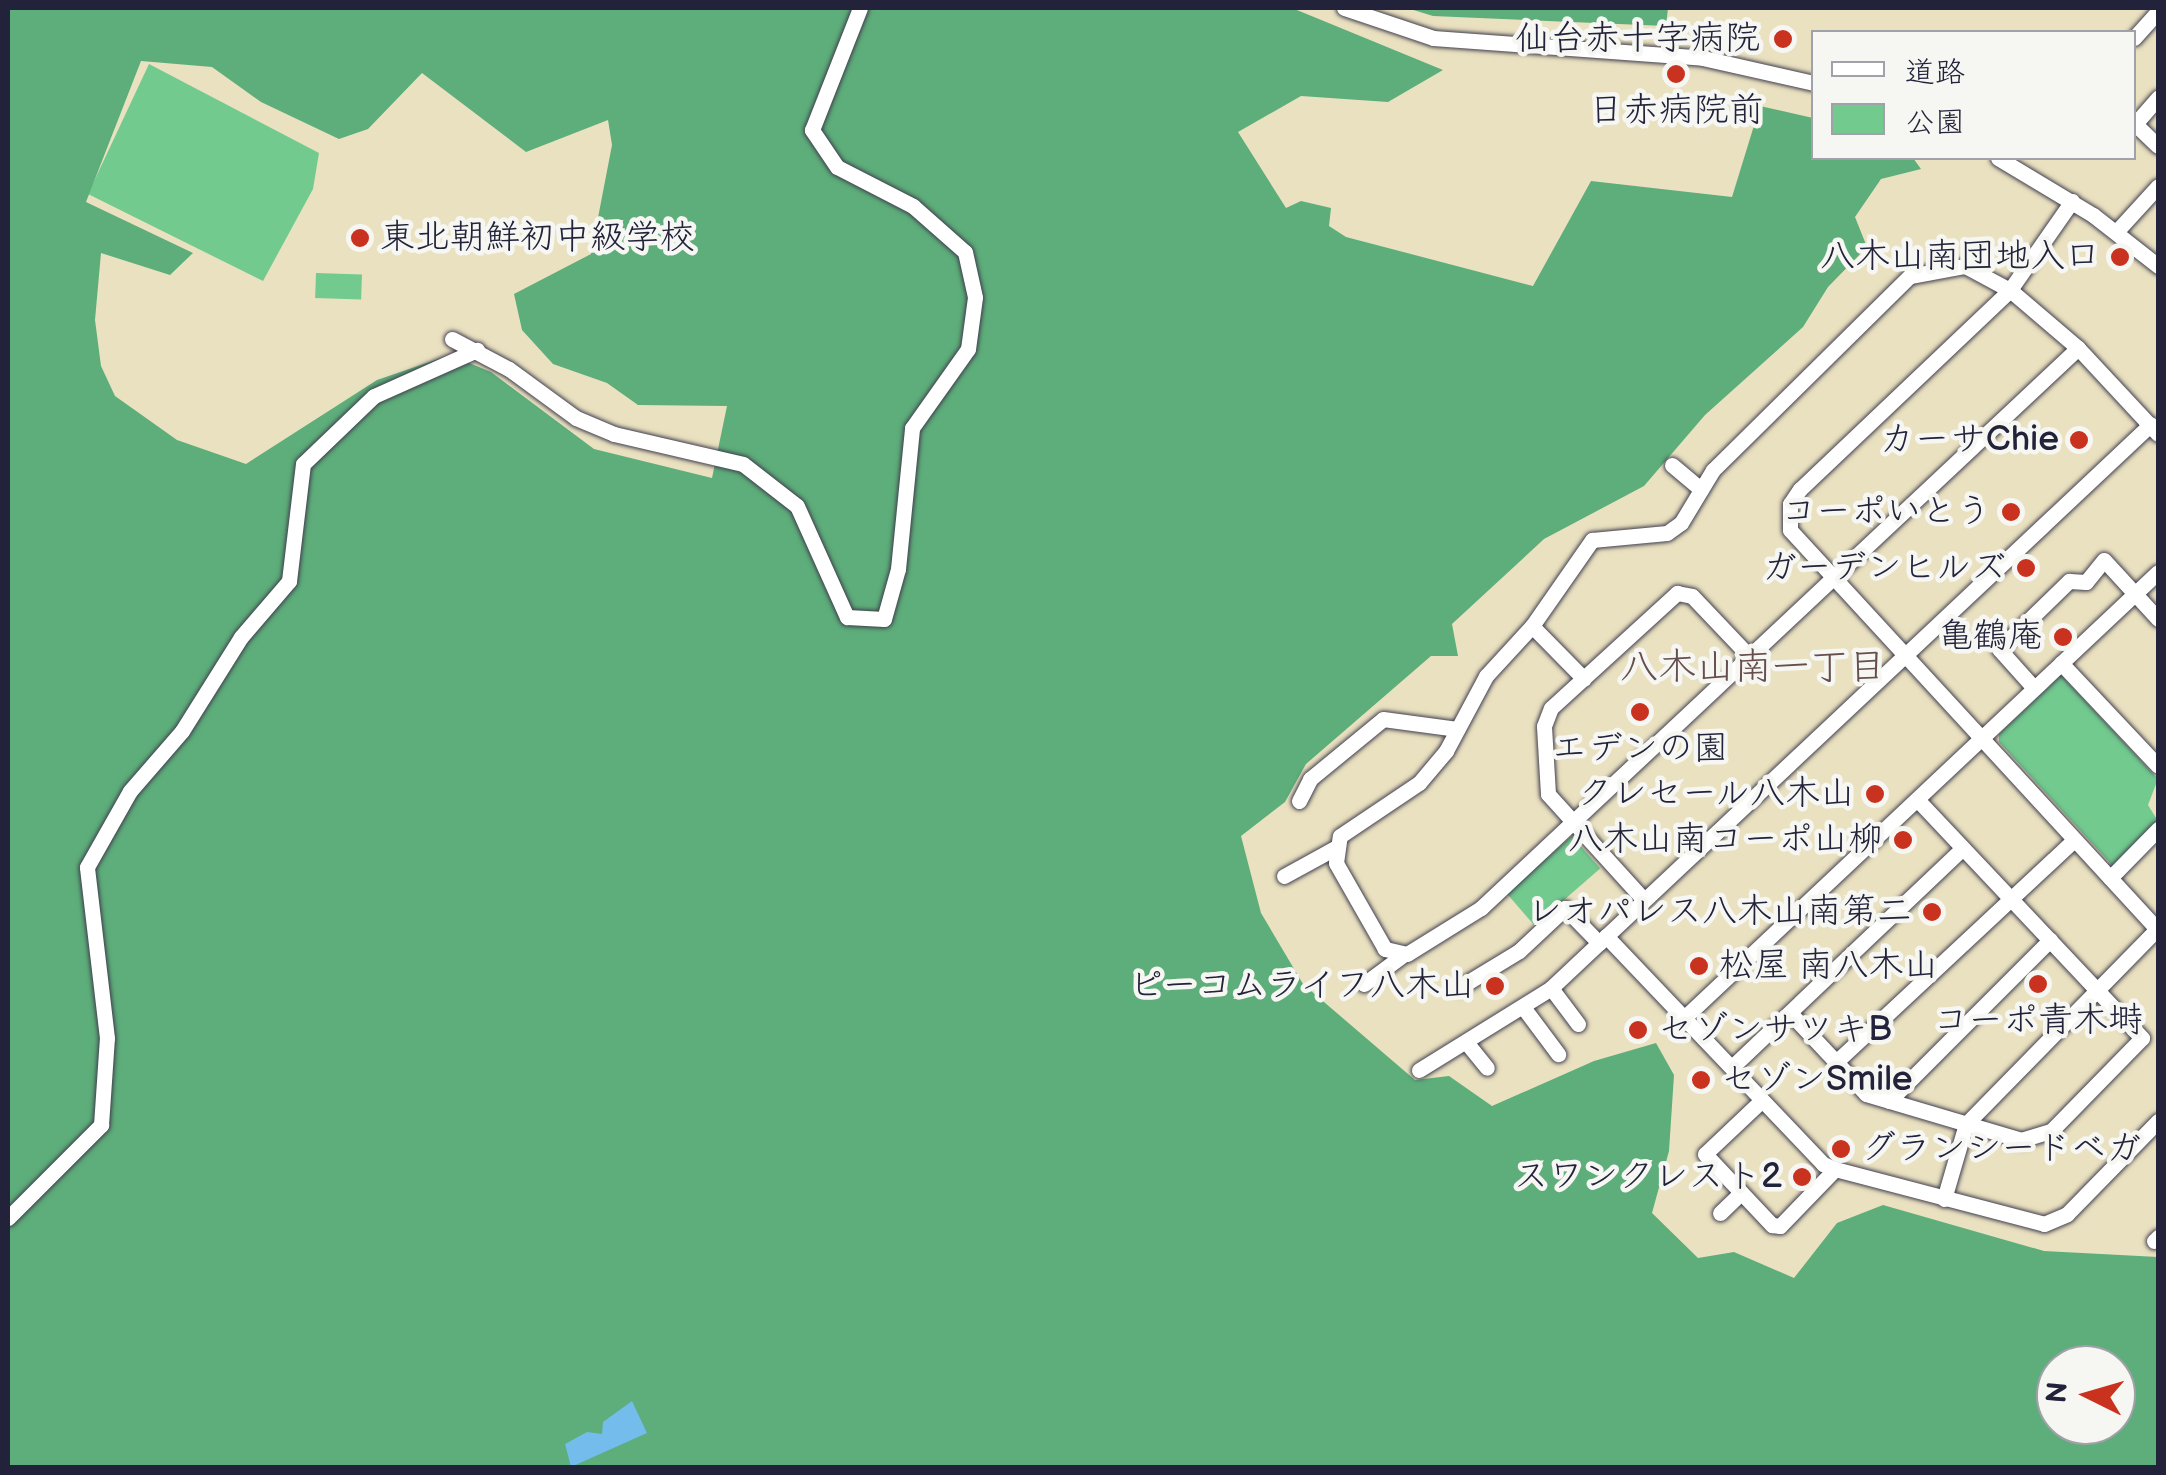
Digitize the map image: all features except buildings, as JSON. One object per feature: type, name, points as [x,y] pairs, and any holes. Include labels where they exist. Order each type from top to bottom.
[{"type":"street","points":[[452,339],[477,350],[576,418],[614,434],[743,464],[796,506],[830,593],[847,616],[884,619],[898,569],[912,428],[968,349],[975,298],[965,252],[913,206],[837,168],[812,130],[860,8]]},
{"type":"street","points":[[1344,8],[1433,38],[1704,58],[1811,82]]},
{"type":"street","points":[[2136,36],[2158,11]]},
{"type":"street","points":[[2136,121],[2158,98]]},
{"type":"street","points":[[2136,125],[2158,146]]},
{"type":"street","points":[[2001,160],[2072,201],[2158,266]]},
{"type":"street","points":[[2116,232],[2158,186]]},
{"type":"street","points":[[1944,1199],[1966,1124],[2158,929],[1831,581],[1790,530],[1790,504],[1800,489],[2010,290],[2072,201]]},
{"type":"street","points":[[1403,955],[1385,949],[1336,863],[1335,848],[1340,836],[1419,783],[1457,729],[1486,676],[1532,626],[1592,540],[1667,533],[1681,523],[1701,489],[1910,276],[1965,266],[2010,290],[2078,348],[2155,429],[1551,988],[1419,1070]]},
{"type":"street","points":[[1364,984],[1403,955],[1481,908],[2078,348]]},
{"type":"street","points":[[8,1218],[101,1125],[108,1038],[87,866],[130,791],[182,731],[241,637],[289,580],[302,464],[374,396],[477,350]]},
{"type":"street","points":[[1672,465],[1701,489]]},
{"type":"street","points":[[2034,688],[1998,649],[2068,580],[2086,582],[2104,560],[2158,619]]},
{"type":"street","points":[[1686,1017],[2158,572]]},
{"type":"street","points":[[1644,900],[1548,794],[1544,726],[1551,708],[1677,594],[1692,596],[1749,656]]},
{"type":"street","points":[[1532,626],[1584,679]]},
{"type":"street","points":[[2061,662],[2158,766]]},
{"type":"street","points":[[1298,802],[1310,779],[1383,719],[1457,729]]},
{"type":"street","points":[[1790,1013],[1866,1094],[1966,1124],[2037,1138],[2142,1038],[1917,799]]},
{"type":"street","points":[[2110,878],[2158,829]]},
{"type":"street","points":[[1837,1061],[2074,840]]},
{"type":"street","points":[[1284,876],[1335,848]]},
{"type":"street","points":[[1732,1067],[1963,848]]},
{"type":"street","points":[[1460,987],[1520,951],[1565,908],[1686,1017],[1761,1101],[1835,1169],[2028,1223],[2055,1221],[2158,1122]]},
{"type":"street","points":[[1889,1101],[2050,940]]},
{"type":"street","points":[[1551,988],[1578,1024]]},
{"type":"street","points":[[1523,1007],[1558,1054]]},
{"type":"street","points":[[1466,1042],[1487,1068]]},
{"type":"street","points":[[1761,1101],[1705,1154],[1772,1225],[1780,1226],[1835,1169]]},
{"type":"street","points":[[1720,1213],[1742,1193]]},
{"type":"green space","points":[[8,8],[1292,8],[1443,70],[1388,102],[1301,96],[1238,132],[1286,208],[1301,201],[1331,208],[1329,226],[1346,237],[1533,286],[1591,181],[1732,197],[1760,106],[1811,118],[1811,160],[1914,160],[1921,169],[1881,179],[1855,217],[1867,247],[1828,287],[1803,327],[1705,415],[1644,486],[1544,539],[1452,624],[1458,656],[1431,656],[1306,764],[1285,802],[1241,836],[1261,913],[1303,984],[1415,1080],[1449,1076],[1492,1106],[1594,1061],[1656,1043],[1674,1075],[1669,1151],[1652,1213],[1698,1258],[1734,1252],[1794,1278],[1837,1223],[1883,1205],[2044,1251],[2158,1257],[2158,1467],[8,1468]],"holes":[[[141,61],[212,67],[261,102],[339,139],[368,129],[422,73],[526,152],[608,120],[612,145],[591,254],[514,294],[522,330],[553,364],[607,383],[638,405],[727,406],[712,478],[594,449],[491,372],[450,355],[377,380],[246,464],[177,440],[115,396],[101,366],[95,320],[101,253],[170,275],[193,253],[86,202]]]},
{"type":"green space","points":[[1407,8],[1668,8],[1666,26],[1433,16]]},
{"type":"green space","points":[[149,64],[319,153],[313,189],[263,281],[88,194]]},
{"type":"green space","points":[[316,273],[362,275],[361,300],[315,298]]},
{"type":"green space","points":[[2061,675],[2158,779],[2148,805],[2158,821],[2113,866],[1999,742],[1999,734]]},
{"type":"green space","points":[[1572,836],[1600,868],[1535,926],[1506,893]]},
{"type":"water","points":[[632,1401],[647,1433],[571,1467],[565,1444],[587,1432],[602,1434],[603,1422]]},
{"type":"place","name":"仙台赤十字病院","points":[[1783,39]]},
{"type":"place","name":"日赤病院前","points":[[1676,74]]},
{"type":"place","name":"東北朝鮮初中級学校","points":[[360,238]]},
{"type":"place","name":"八木山南団地入口","points":[[2120,257]]},
{"type":"place","name":"カーサChie","points":[[2079,440]]},
{"type":"place","name":"コーポいとう","points":[[2011,512]]},
{"type":"place","name":"ガーデンヒルズ","points":[[2026,568]]},
{"type":"place","name":"亀鶴庵","points":[[2063,637]]},
{"type":"place","name":"エデンの園","points":[[1640,712]]},
{"type":"place","name":"クレセール八木山","points":[[1875,794]]},
{"type":"place","name":"八木山南コーポ山柳","points":[[1903,840]]},
{"type":"place","name":"レオパレス八木山南第二","points":[[1932,912]]},
{"type":"place","name":"松屋 南八木山","points":[[1699,966]]},
{"type":"place","name":"コーポ青木塒","points":[[2038,984]]},
{"type":"place","name":"ピーコムライフ八木山","points":[[1495,986]]},
{"type":"place","name":"セゾンサツキB","points":[[1638,1030]]},
{"type":"place","name":"セゾンSmile","points":[[1701,1080]]},
{"type":"place","name":"グランシードベガ","points":[[1841,1149]]},
{"type":"place","name":"スワンクレスト2","points":[[1802,1177]]},
{"type":"district","name":"八木山南一丁目","points":[[1753,668]]}]
